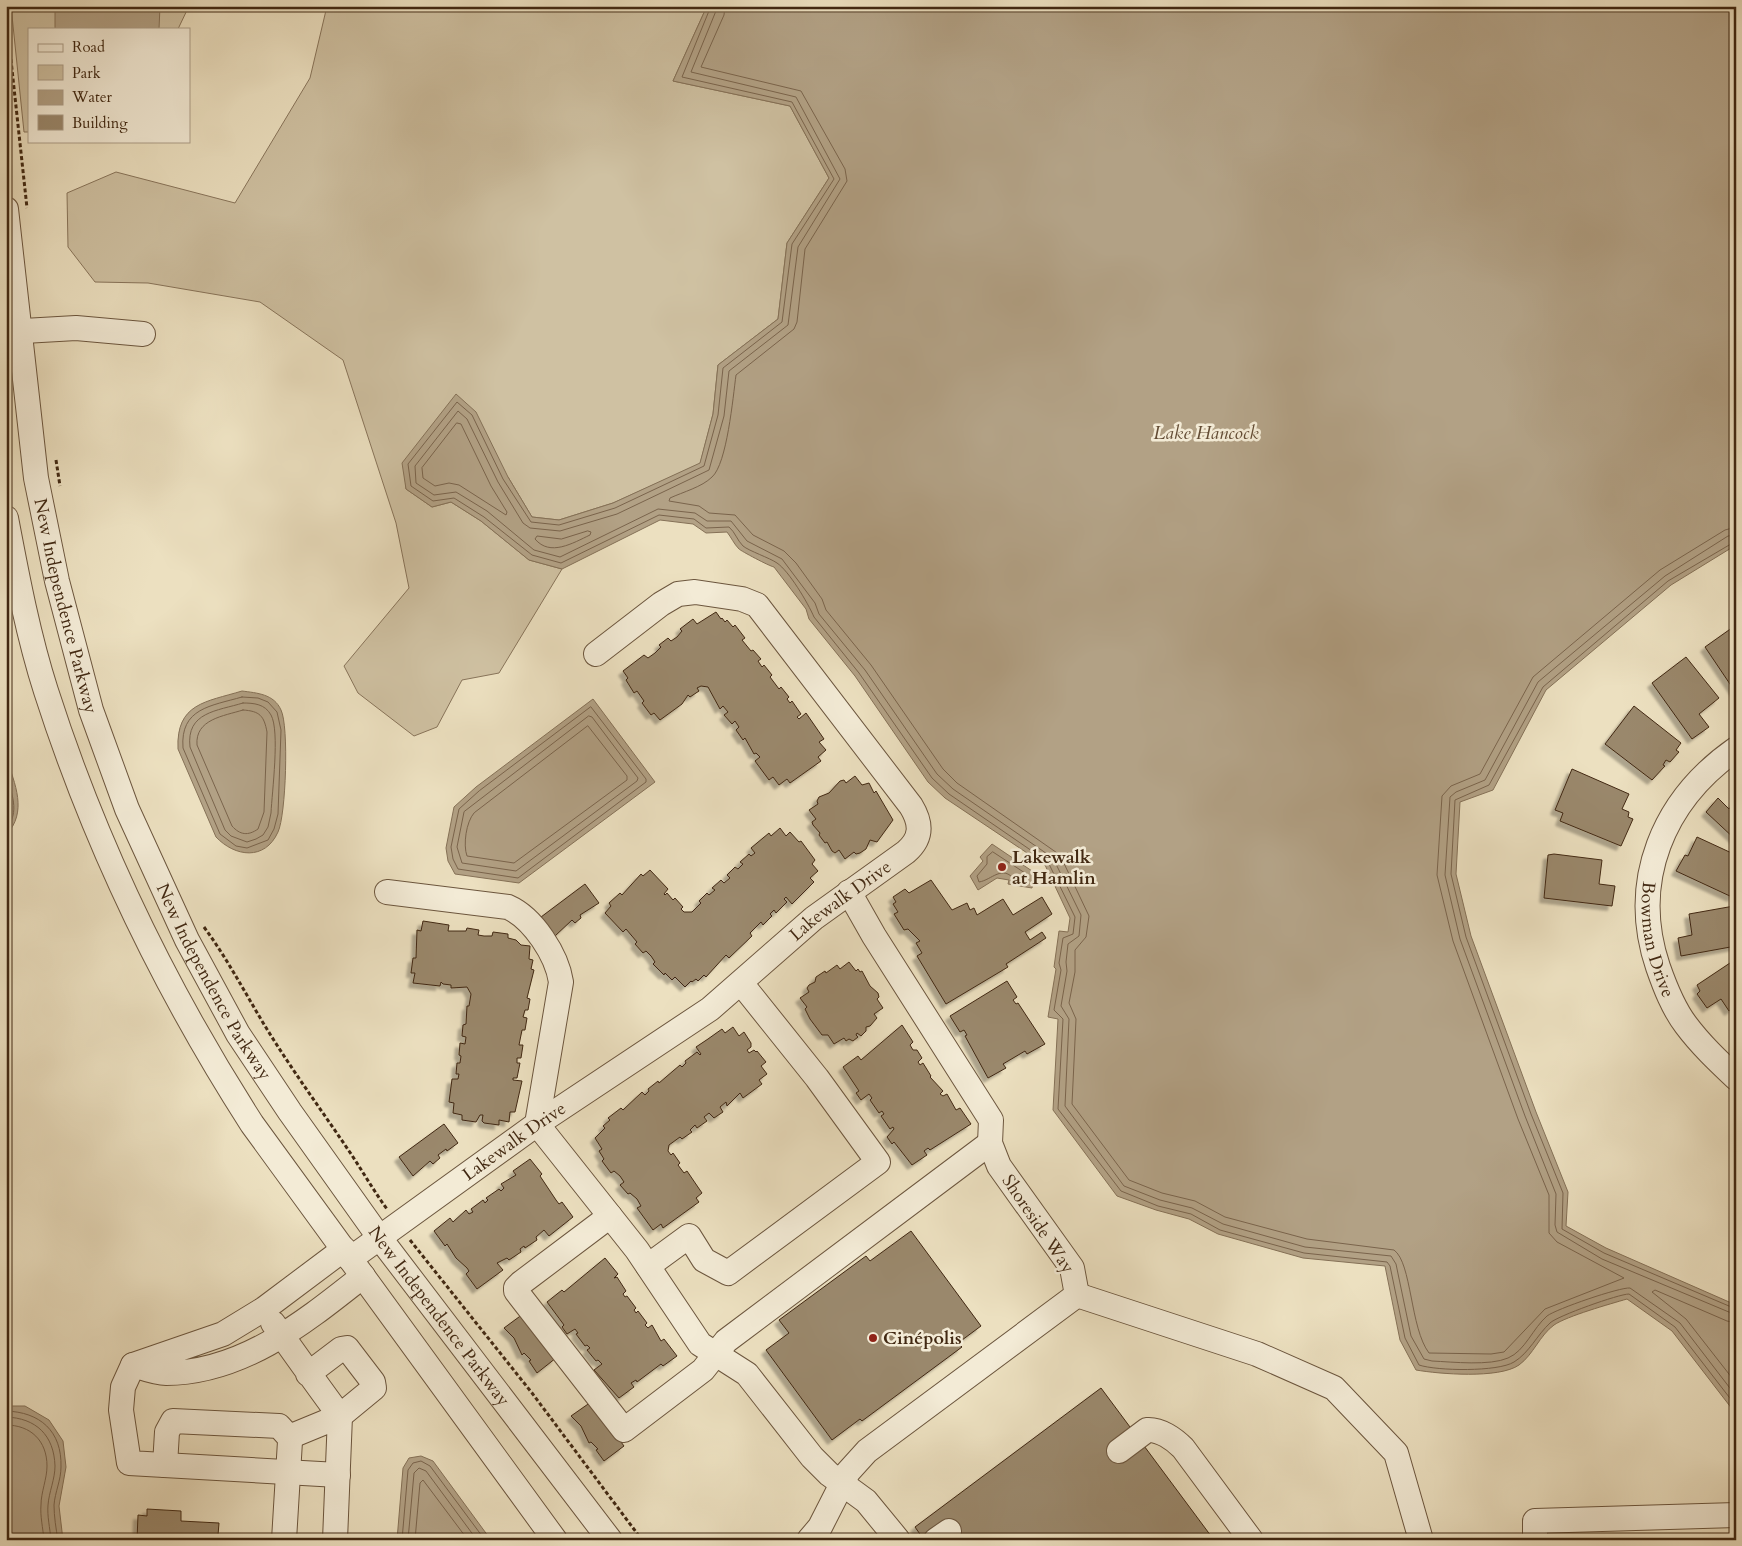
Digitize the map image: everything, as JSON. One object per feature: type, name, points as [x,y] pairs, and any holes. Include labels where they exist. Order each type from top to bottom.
[{"type":"street","name":"New Independence Parkway","points":[[6,209],[13,331],[36,478],[57,581],[92,710],[127,808],[187,940],[238,1034],[290,1112],[380,1237],[610,1540]]},
{"type":"street","points":[[13,331],[76,328],[143,334]]},
{"type":"street","name":"New Independence Parkway","points":[[6,518],[18,582],[46,690],[93,822],[154,957],[206,1052],[252,1124],[554,1540]]},
{"type":"street","name":"Lakewalk Drive","points":[[352,1261],[380,1237],[538,1124],[696,1020],[741,983],[791,937],[913,846],[918,840],[920,824],[912,806],[764,612],[757,606],[742,599],[686,592],[661,604],[596,654]]},
{"type":"street","name":"Bowman Drive","points":[[1736,749],[1696,781],[1675,809],[1659,843],[1649,878],[1646,907],[1650,943],[1665,989],[1685,1024],[1712,1056],[1736,1078]]},
{"type":"street","points":[[93,822],[127,808]]},
{"type":"street","points":[[387,892],[508,908],[524,917],[550,950],[556,962],[561,982],[538,1124],[648,1266],[694,1337],[707,1350],[735,1364],[747,1374],[812,1457],[873,1508],[896,1539]]},
{"type":"street","name":"Shoreside Way","points":[[849,892],[874,936],[991,1120],[990,1143],[999,1166],[1072,1268],[1077,1295],[1257,1354],[1334,1388],[1396,1453],[1421,1540]]},
{"type":"street","points":[[648,1266],[689,1236],[704,1260],[728,1273],[878,1162],[817,1078],[741,983]]},
{"type":"street","points":[[610,1216],[521,1283],[516,1288],[516,1291],[624,1430],[703,1370],[726,1341],[990,1143]]},
{"type":"street","points":[[338,1475],[128,1463],[121,1410],[123,1387],[132,1365],[223,1334],[264,1309],[352,1261]]},
{"type":"street","points":[[132,1365],[164,1373],[221,1365],[254,1352],[282,1335],[352,1261]]},
{"type":"street","points":[[810,1540],[820,1527],[848,1472],[874,1445],[1077,1295]]},
{"type":"street","points":[[264,1309],[308,1374],[340,1416],[335,1540]]},
{"type":"street","points":[[289,1436],[340,1416],[374,1388],[373,1382],[350,1350],[341,1350],[308,1374]]},
{"type":"street","points":[[165,1465],[167,1432],[173,1421],[279,1426],[289,1436],[284,1540]]},
{"type":"street","points":[[1119,1451],[1147,1430],[1170,1437],[1183,1448],[1251,1540]]},
{"type":"street","points":[[1535,1540],[1535,1520],[1673,1529],[1736,1515]]},
{"type":"path","points":[[6,14],[28,218]]},
{"type":"path","points":[[56,458],[61,496]]},
{"type":"path","points":[[201,922],[227,959],[303,1088],[398,1224],[437,1276],[532,1393],[642,1540]]},
{"type":"green space","points":[[11,6],[189,6],[178,28],[28,28],[28,132],[24,132]]},
{"type":"green space","points":[[327,6],[707,6],[673,81],[790,106],[829,178],[787,243],[778,319],[718,365],[713,414],[700,464],[613,503],[559,520],[532,517],[508,477],[404,461],[406,489],[432,507],[451,502],[481,521],[529,560],[562,569],[499,673],[462,680],[437,727],[414,736],[358,693],[344,666],[409,588],[396,523],[343,360],[260,302],[148,283],[95,282],[68,247],[67,193],[116,172],[235,203],[310,78]]},
{"type":"water","points":[[55,6],[160,6],[159,28],[55,28]]},
{"type":"water","name":"Lake Hancock","points":[[707,6],[1736,6],[1736,545],[1671,585],[1546,690],[1493,790],[1460,802],[1456,874],[1471,936],[1536,1112],[1568,1192],[1566,1226],[1606,1248],[1736,1305],[1736,1414],[1672,1331],[1627,1299],[1578,1314],[1554,1325],[1524,1361],[1510,1369],[1484,1374],[1439,1373],[1416,1370],[1400,1340],[1385,1266],[1303,1258],[1218,1234],[1189,1219],[1117,1196],[1053,1110],[1058,1019],[1048,1017],[1056,969],[1054,967],[1059,931],[1068,932],[1070,918],[1045,865],[945,798],[928,782],[855,676],[809,619],[806,609],[774,567],[739,549],[727,532],[706,533],[693,524],[660,520],[562,569],[529,560],[481,521],[451,502],[432,507],[406,489],[402,463],[456,394],[476,412],[508,477],[532,517],[559,520],[613,503],[700,463],[713,414],[718,365],[778,319],[787,243],[829,178],[790,106],[673,81]]},
{"type":"water","points":[[242,691],[270,697],[278,705],[283,719],[286,751],[285,790],[278,832],[266,848],[258,852],[249,853],[232,849],[216,837],[178,749],[182,722],[188,713],[205,702]]},
{"type":"water","points":[[593,699],[655,782],[519,883],[455,874],[448,861],[446,848],[454,807],[476,787]]},
{"type":"water","points":[[6,757],[16,787],[18,807],[17,817],[6,835]]},
{"type":"water","name":"Lakewalk at Hamlin","points":[[992,844],[1035,873],[1032,888],[1008,884],[1009,880],[997,878],[978,890],[970,876],[983,861],[980,857]]},
{"type":"water","points":[[6,1406],[25,1406],[49,1420],[63,1441],[66,1467],[59,1506],[63,1540],[6,1540]]},
{"type":"water","points":[[421,1456],[433,1461],[491,1540],[397,1540],[403,1468],[409,1458]]},
{"type":"building","points":[[716,612],[725,622],[727,620],[733,627],[735,625],[745,638],[742,640],[761,659],[758,661],[762,667],[764,665],[779,689],[781,687],[789,697],[787,699],[790,703],[792,701],[801,714],[797,717],[799,719],[806,713],[824,739],[819,742],[826,750],[818,757],[821,761],[790,783],[787,779],[779,785],[773,777],[769,780],[755,761],[760,757],[756,753],[754,754],[745,738],[743,740],[736,730],[739,727],[735,721],[732,724],[724,715],[728,712],[723,706],[720,709],[708,687],[701,686],[697,688],[699,691],[690,697],[688,695],[682,704],[660,720],[654,713],[651,715],[642,703],[644,701],[637,691],[634,693],[626,680],[628,678],[623,671],[644,655],[648,658],[668,638],[671,641],[677,637],[682,631],[680,629],[693,619],[697,624]]},
{"type":"building","points":[[1736,625],[1736,693],[1705,647]]},
{"type":"building","points":[[1686,657],[1719,698],[1699,714],[1709,727],[1692,739],[1652,683]]},
{"type":"building","points":[[1634,706],[1681,743],[1676,750],[1679,752],[1670,762],[1666,760],[1663,765],[1665,766],[1652,780],[1605,744]]},
{"type":"building","points":[[1572,769],[1629,794],[1622,809],[1629,812],[1628,817],[1633,819],[1621,846],[1560,821],[1563,813],[1555,810]]},
{"type":"building","points":[[855,776],[862,785],[869,783],[874,793],[876,791],[893,820],[877,842],[870,840],[866,849],[856,854],[854,852],[845,859],[839,850],[835,853],[832,851],[827,842],[825,843],[819,835],[820,833],[812,822],[816,819],[809,810],[818,804],[819,797],[829,793],[840,781],[844,780],[846,783]]},
{"type":"building","points":[[1718,798],[1729,809],[1736,800],[1736,840],[1706,812]]},
{"type":"building","points":[[780,828],[786,836],[790,832],[799,842],[801,841],[815,860],[812,864],[818,871],[810,878],[814,882],[792,904],[786,897],[784,899],[787,902],[776,913],[774,910],[770,914],[772,916],[763,925],[761,922],[750,933],[752,936],[729,958],[726,955],[706,977],[704,975],[698,981],[696,979],[691,981],[685,987],[675,977],[672,980],[665,973],[664,975],[653,964],[655,962],[651,956],[646,951],[643,953],[635,944],[637,942],[626,929],[623,932],[605,913],[611,906],[609,903],[620,893],[622,895],[641,874],[643,876],[650,870],[668,889],[665,895],[667,893],[673,900],[675,898],[683,907],[681,909],[684,912],[692,912],[707,893],[709,895],[715,890],[712,888],[721,880],[724,883],[730,878],[727,875],[735,867],[738,869],[743,864],[740,862],[749,854],[751,856],[755,853],[751,848],[769,833],[771,836]]},
{"type":"building","points":[[1697,837],[1736,855],[1736,890],[1732,897],[1676,871],[1685,855],[1688,856]]},
{"type":"building","points":[[1554,854],[1602,860],[1599,884],[1615,886],[1612,906],[1544,898],[1548,855]]},
{"type":"building","points":[[931,880],[952,910],[967,903],[970,910],[974,908],[977,915],[1003,899],[1013,915],[1042,897],[1052,914],[1025,932],[1030,940],[1042,932],[1046,938],[1006,964],[1008,967],[946,1004],[917,956],[922,953],[916,943],[920,941],[908,929],[904,930],[894,914],[898,912],[893,904],[896,902],[893,897],[905,889],[909,893]]},
{"type":"building","points":[[585,884],[599,903],[580,915],[581,918],[575,923],[572,920],[555,936],[541,917]]},
{"type":"building","points":[[1734,906],[1736,946],[1681,956],[1678,938],[1692,935],[1689,914]]},
{"type":"building","points":[[423,921],[449,925],[448,931],[466,931],[467,928],[479,930],[478,935],[484,936],[492,936],[493,932],[508,934],[508,938],[516,940],[521,945],[530,946],[529,959],[533,960],[531,969],[534,970],[527,998],[530,999],[528,1010],[525,1010],[523,1017],[527,1018],[519,1045],[523,1045],[521,1058],[517,1058],[517,1063],[520,1063],[517,1078],[513,1078],[513,1080],[522,1081],[515,1112],[510,1112],[509,1122],[499,1120],[499,1125],[484,1123],[482,1121],[483,1115],[480,1115],[476,1122],[462,1120],[462,1115],[453,1113],[454,1103],[449,1102],[452,1079],[458,1079],[459,1074],[456,1074],[457,1063],[460,1063],[461,1056],[459,1055],[460,1043],[465,1044],[466,1037],[462,1036],[463,1025],[466,1024],[467,1006],[469,1006],[471,994],[467,987],[451,988],[451,985],[441,982],[440,986],[413,983],[415,973],[411,973],[413,958],[416,958],[417,930],[421,931]]},
{"type":"building","points":[[1736,959],[1736,1006],[1729,1011],[1721,999],[1707,1008],[1697,994],[1700,991],[1697,985]]},
{"type":"building","points":[[849,962],[856,971],[858,969],[860,972],[862,971],[870,986],[878,993],[879,997],[877,999],[883,1008],[874,1014],[877,1018],[870,1026],[866,1027],[866,1031],[861,1036],[857,1033],[858,1037],[853,1041],[849,1039],[846,1041],[844,1038],[834,1044],[828,1035],[822,1035],[810,1019],[805,1009],[807,1007],[800,998],[809,992],[807,988],[815,982],[816,977],[837,965],[840,969]]},
{"type":"building","points":[[1007,981],[1017,997],[1013,1000],[1016,1004],[1018,1003],[1045,1044],[1027,1054],[1025,1051],[1003,1064],[1006,1068],[988,1078],[965,1036],[967,1035],[964,1030],[960,1032],[950,1016]]},
{"type":"building","points":[[902,1025],[913,1042],[910,1045],[913,1050],[917,1050],[922,1058],[918,1062],[920,1065],[923,1063],[930,1077],[943,1091],[940,1094],[943,1096],[947,1094],[956,1110],[960,1108],[971,1124],[930,1150],[928,1148],[924,1151],[927,1155],[912,1165],[894,1142],[892,1144],[887,1137],[894,1129],[893,1127],[890,1129],[881,1116],[884,1114],[882,1111],[879,1113],[870,1100],[872,1098],[869,1094],[861,1100],[856,1093],[859,1091],[843,1067],[858,1056],[861,1060]]},
{"type":"building","points":[[733,1027],[739,1036],[744,1032],[751,1043],[751,1047],[747,1050],[749,1053],[754,1050],[757,1051],[766,1062],[761,1066],[767,1074],[759,1080],[762,1084],[743,1098],[740,1093],[727,1106],[726,1102],[720,1107],[723,1112],[714,1118],[709,1113],[704,1117],[707,1121],[697,1128],[695,1125],[690,1130],[692,1132],[682,1139],[680,1137],[669,1145],[668,1151],[671,1155],[673,1153],[680,1163],[678,1165],[684,1173],[687,1171],[702,1193],[696,1198],[699,1202],[663,1228],[661,1224],[653,1230],[637,1208],[641,1206],[637,1199],[630,1193],[628,1194],[620,1185],[624,1182],[620,1176],[614,1171],[611,1173],[602,1161],[604,1159],[599,1151],[602,1149],[595,1138],[605,1128],[603,1126],[610,1120],[608,1118],[621,1108],[623,1110],[642,1092],[645,1095],[649,1091],[648,1089],[658,1081],[659,1083],[680,1065],[682,1067],[686,1063],[685,1061],[697,1052],[700,1055],[696,1047],[722,1029],[725,1033]]},
{"type":"building","points":[[444,1124],[458,1143],[447,1151],[446,1149],[438,1155],[440,1158],[433,1164],[430,1161],[413,1176],[399,1157]]},
{"type":"building","points":[[530,1159],[542,1174],[540,1176],[556,1200],[559,1204],[562,1202],[573,1217],[549,1236],[544,1230],[536,1237],[537,1240],[520,1249],[521,1252],[509,1260],[507,1258],[497,1263],[503,1270],[477,1289],[466,1274],[469,1271],[467,1268],[456,1258],[447,1244],[445,1246],[434,1231],[450,1218],[453,1222],[466,1210],[469,1214],[473,1212],[471,1209],[483,1200],[485,1203],[488,1200],[486,1198],[499,1189],[501,1191],[504,1188],[501,1184],[516,1175],[513,1171]]},
{"type":"building","name":"Cinépolis","points":[[911,1231],[981,1326],[958,1343],[962,1347],[862,1421],[860,1419],[832,1440],[766,1350],[789,1333],[779,1320],[866,1256],[870,1261]]},
{"type":"building","points":[[605,1258],[618,1274],[614,1278],[617,1277],[626,1291],[623,1294],[625,1297],[627,1296],[636,1308],[634,1310],[636,1313],[638,1311],[647,1323],[645,1325],[648,1328],[652,1325],[661,1341],[664,1339],[677,1356],[663,1366],[661,1364],[637,1382],[636,1380],[631,1383],[634,1387],[619,1398],[594,1370],[602,1364],[598,1360],[596,1361],[587,1350],[590,1348],[587,1345],[585,1346],[576,1334],[578,1333],[575,1329],[567,1334],[562,1327],[564,1325],[547,1302],[562,1290],[564,1292]]},
{"type":"building","points":[[523,1314],[556,1358],[537,1373],[529,1361],[531,1360],[524,1353],[522,1355],[514,1338],[504,1328]]},
{"type":"building","points":[[1101,1388],[1214,1540],[924,1540],[915,1527]]},
{"type":"building","points":[[591,1402],[624,1446],[604,1461],[596,1450],[598,1449],[591,1442],[589,1443],[581,1426],[571,1416]]},
{"type":"building","points":[[147,1509],[181,1511],[181,1521],[219,1523],[218,1535],[230,1536],[230,1540],[137,1540],[138,1515],[147,1516]]},
{"type":"place","name":"Lakewalk at Hamlin","points":[[1002,867]]},
{"type":"place","name":"Cinépolis","points":[[873,1338]]}]
